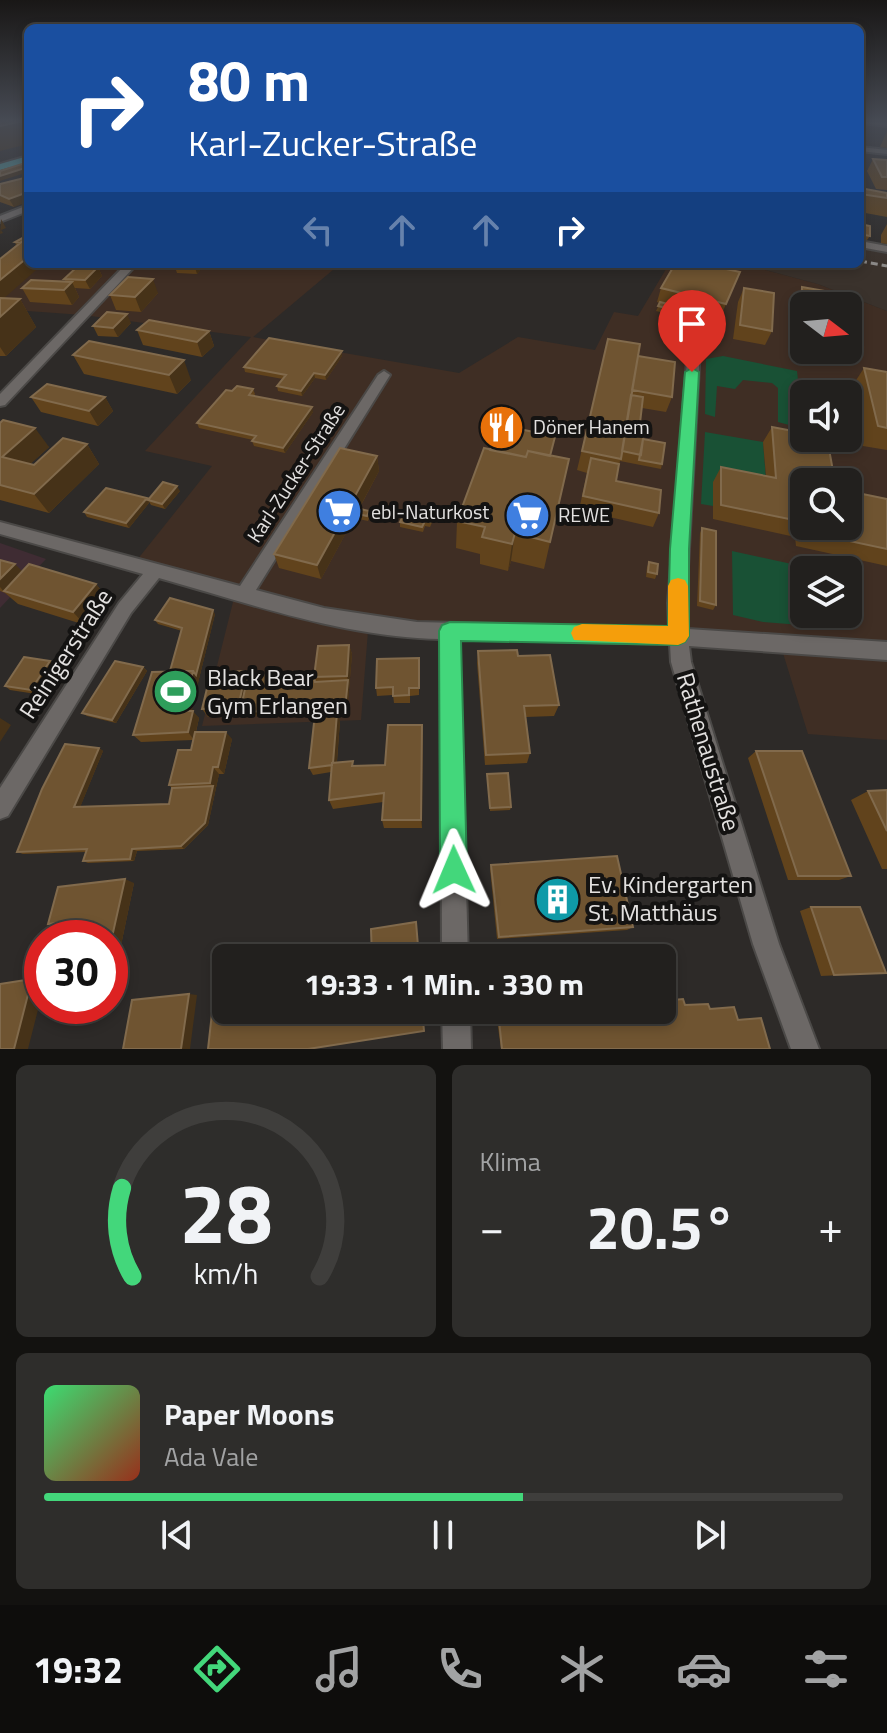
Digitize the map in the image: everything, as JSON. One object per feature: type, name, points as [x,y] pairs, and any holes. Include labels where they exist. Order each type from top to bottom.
[{"type":"street","points":[[0,219],[24,210]]},
{"type":"street","points":[[864,245],[887,249]]},
{"type":"street","points":[[0,402],[128,268]]},
{"type":"street","name":"Rathenaustraße","points":[[694,348],[680,549],[678,636],[681,662],[766,944],[805,1049]]},
{"type":"street","name":"Karl-Zucker-Straße","points":[[244,595],[384,375]]},
{"type":"street","points":[[0,528],[324,616],[417,630],[678,636],[887,651]]},
{"type":"street","name":"Reinigerstraße","points":[[0,808],[125,608],[155,571]]},
{"type":"street","points":[[450,631],[455,944]]},
{"type":"street","points":[[456,1024],[457,1049]]},
{"type":"shaded area","points":[[864,248],[887,252],[887,311],[862,301],[862,292],[838,292],[758,268],[864,268]]},
{"type":"shaded area","points":[[0,263],[24,263],[24,268],[335,268],[253,337],[459,373],[518,337],[595,350],[614,312],[638,316],[667,268],[758,268],[838,292],[790,292],[790,364],[862,364],[862,301],[887,311],[887,740],[808,734],[778,637],[368,631],[361,720],[202,726],[235,594],[133,565],[212,466],[145,451],[251,337],[83,315],[0,309]]},
{"type":"shaded area","points":[[0,543],[46,559],[0,608]]},
{"type":"green space","points":[[723,356],[797,371],[798,380],[790,380],[790,425],[778,422],[778,388],[772,383],[743,380],[735,389],[717,386],[715,417],[705,414],[706,359]]},
{"type":"green space","points":[[705,432],[763,442],[767,492],[714,482],[713,506],[701,504]]},
{"type":"green space","points":[[732,551],[790,564],[790,624],[733,615]]},
{"type":"building","points":[[3,170],[19,170],[0,176]]},
{"type":"building","points":[[878,170],[887,170],[887,177],[882,177]]},
{"type":"building","points":[[24,178],[24,193],[9,199],[0,195],[0,184]]},
{"type":"building","points":[[864,189],[887,193],[887,198],[864,195]]},
{"type":"building","points":[[864,225],[870,226],[870,236],[864,235]]},
{"type":"building","points":[[24,240],[24,260],[0,280],[0,259]]},
{"type":"building","points":[[76,268],[97,268],[85,280],[64,279]]},
{"type":"building","points":[[673,268],[722,268],[740,272],[726,304],[661,288]]},
{"type":"building","points":[[128,277],[153,279],[135,297],[110,295]]},
{"type":"building","points":[[31,280],[72,282],[64,290],[22,288]]},
{"type":"building","points":[[802,287],[831,292],[802,292]]},
{"type":"building","points":[[744,288],[774,293],[772,331],[740,325]]},
{"type":"building","points":[[0,298],[20,299],[0,317]]},
{"type":"building","points":[[660,302],[716,316],[714,320],[658,306]]},
{"type":"building","points":[[107,312],[127,314],[113,328],[93,326]]},
{"type":"building","points":[[149,320],[209,331],[197,342],[137,330]]},
{"type":"building","points":[[269,338],[342,351],[325,375],[314,373],[301,391],[277,386],[286,375],[244,367]]},
{"type":"building","points":[[608,339],[640,344],[621,459],[582,451]]},
{"type":"building","points":[[89,341],[184,360],[169,375],[73,355]]},
{"type":"building","points":[[638,356],[675,362],[672,397],[632,390]]},
{"type":"building","points":[[864,368],[887,372],[887,428],[878,426]]},
{"type":"building","points":[[47,384],[105,397],[89,411],[31,397]]},
{"type":"building","points":[[237,386],[253,389],[249,395],[312,407],[283,448],[252,441],[256,436],[197,423],[226,390],[232,391]]},
{"type":"building","points":[[631,395],[643,397],[640,423],[645,424],[641,455],[622,451]]},
{"type":"building","points":[[502,419],[506,420],[504,426],[539,433],[541,426],[557,429],[550,456],[528,451],[526,457],[490,450]]},
{"type":"building","points":[[3,420],[35,428],[2,457],[34,465],[63,438],[87,444],[34,494],[0,485],[0,423]]},
{"type":"building","points":[[772,427],[790,430],[790,452],[830,452],[832,468],[790,468],[790,519],[721,505],[721,467],[776,478]]},
{"type":"building","points":[[643,439],[665,443],[662,464],[639,460]]},
{"type":"building","points":[[340,448],[377,456],[317,565],[274,554]]},
{"type":"building","points":[[484,448],[526,457],[528,451],[569,459],[550,542],[515,533],[512,544],[482,537],[485,527],[457,521]]},
{"type":"building","points":[[591,458],[619,464],[616,481],[661,490],[659,513],[583,496]]},
{"type":"building","points":[[163,482],[177,486],[162,504],[148,500]]},
{"type":"building","points":[[106,488],[147,498],[126,523],[84,512]]},
{"type":"building","points":[[862,494],[887,499],[887,549],[845,540],[862,540]]},
{"type":"building","points":[[408,505],[435,511],[430,522],[425,521],[422,527],[400,522]]},
{"type":"building","points":[[356,508],[369,511],[367,516],[353,513]]},
{"type":"building","points":[[702,528],[716,531],[716,605],[700,601]]},
{"type":"building","points":[[0,560],[15,564],[0,579]]},
{"type":"building","points":[[649,562],[658,564],[657,574],[648,572]]},
{"type":"building","points":[[29,564],[96,584],[73,612],[4,591]]},
{"type":"building","points":[[170,598],[213,610],[196,675],[193,671],[170,671],[182,628],[155,620]]},
{"type":"building","points":[[349,645],[347,676],[314,677],[318,646]]},
{"type":"building","points":[[517,650],[518,656],[550,655],[559,705],[524,706],[530,753],[486,755],[478,651]]},
{"type":"building","points":[[24,657],[50,661],[31,690],[5,686]]},
{"type":"building","points":[[419,658],[419,688],[409,688],[409,695],[393,696],[393,687],[376,688],[377,659]]},
{"type":"building","points":[[115,661],[143,667],[112,720],[82,713]]},
{"type":"building","points":[[193,671],[183,711],[193,711],[188,732],[133,735],[152,672]]},
{"type":"building","points":[[246,671],[238,708],[202,709],[211,672]]},
{"type":"building","points":[[314,674],[315,682],[348,680],[345,709],[240,712],[248,675]]},
{"type":"building","points":[[337,713],[332,765],[309,768],[315,714]]},
{"type":"building","points":[[388,725],[422,725],[421,820],[382,820],[384,793],[329,800],[332,763],[353,761],[352,766],[385,765]]},
{"type":"building","points":[[195,732],[226,732],[218,767],[213,767],[210,783],[169,785],[178,750],[191,750]]},
{"type":"building","points":[[65,744],[99,748],[74,807],[169,804],[172,788],[213,786],[205,823],[181,846],[132,849],[130,859],[83,861],[87,849],[17,852],[42,789]]},
{"type":"building","points":[[756,751],[802,751],[851,876],[798,876]]},
{"type":"building","points":[[508,773],[511,807],[490,808],[487,774]]},
{"type":"building","points":[[887,790],[887,831],[868,791]]},
{"type":"building","name":"Ev. Kindergarten St. Matthäus","points":[[617,856],[633,927],[499,937],[491,865]]},
{"type":"building","points":[[125,879],[116,920],[49,920],[58,887]]},
{"type":"building","points":[[811,907],[860,907],[886,973],[834,975]]},
{"type":"building","points":[[416,922],[418,944],[372,944],[371,929]]},
{"type":"building","points":[[24,980],[24,1010],[14,1049],[0,1049],[0,984]]},
{"type":"building","points":[[189,994],[181,1049],[123,1049],[132,1000]]},
{"type":"building","points":[[683,999],[685,1005],[708,1004],[710,1009],[734,1007],[738,1020],[761,1018],[770,1049],[502,1049],[499,1024],[676,1024],[676,1000]]},
{"type":"building","points":[[212,1013],[212,1024],[423,1024],[424,1031],[308,1049],[208,1049]]},
{"type":"railway","points":[[864,262],[887,266]]},
{"type":"slow traffic","points":[[582,633],[678,636],[678,586]]},
{"type":"place","name":"Döner Hanem","points":[[502,427]]},
{"type":"place","name":"ebl-Naturkost","points":[[340,512]]},
{"type":"place","name":"REWE","points":[[527,515]]},
{"type":"place","name":"Black Bear Gym Erlangen","points":[[176,692]]},
{"type":"place","name":"Ev. Kindergarten St. Matthäus","points":[[557,899]]},
{"type":"route","points":[[454,870],[450,631],[678,636],[677,603],[692,372]]}]
